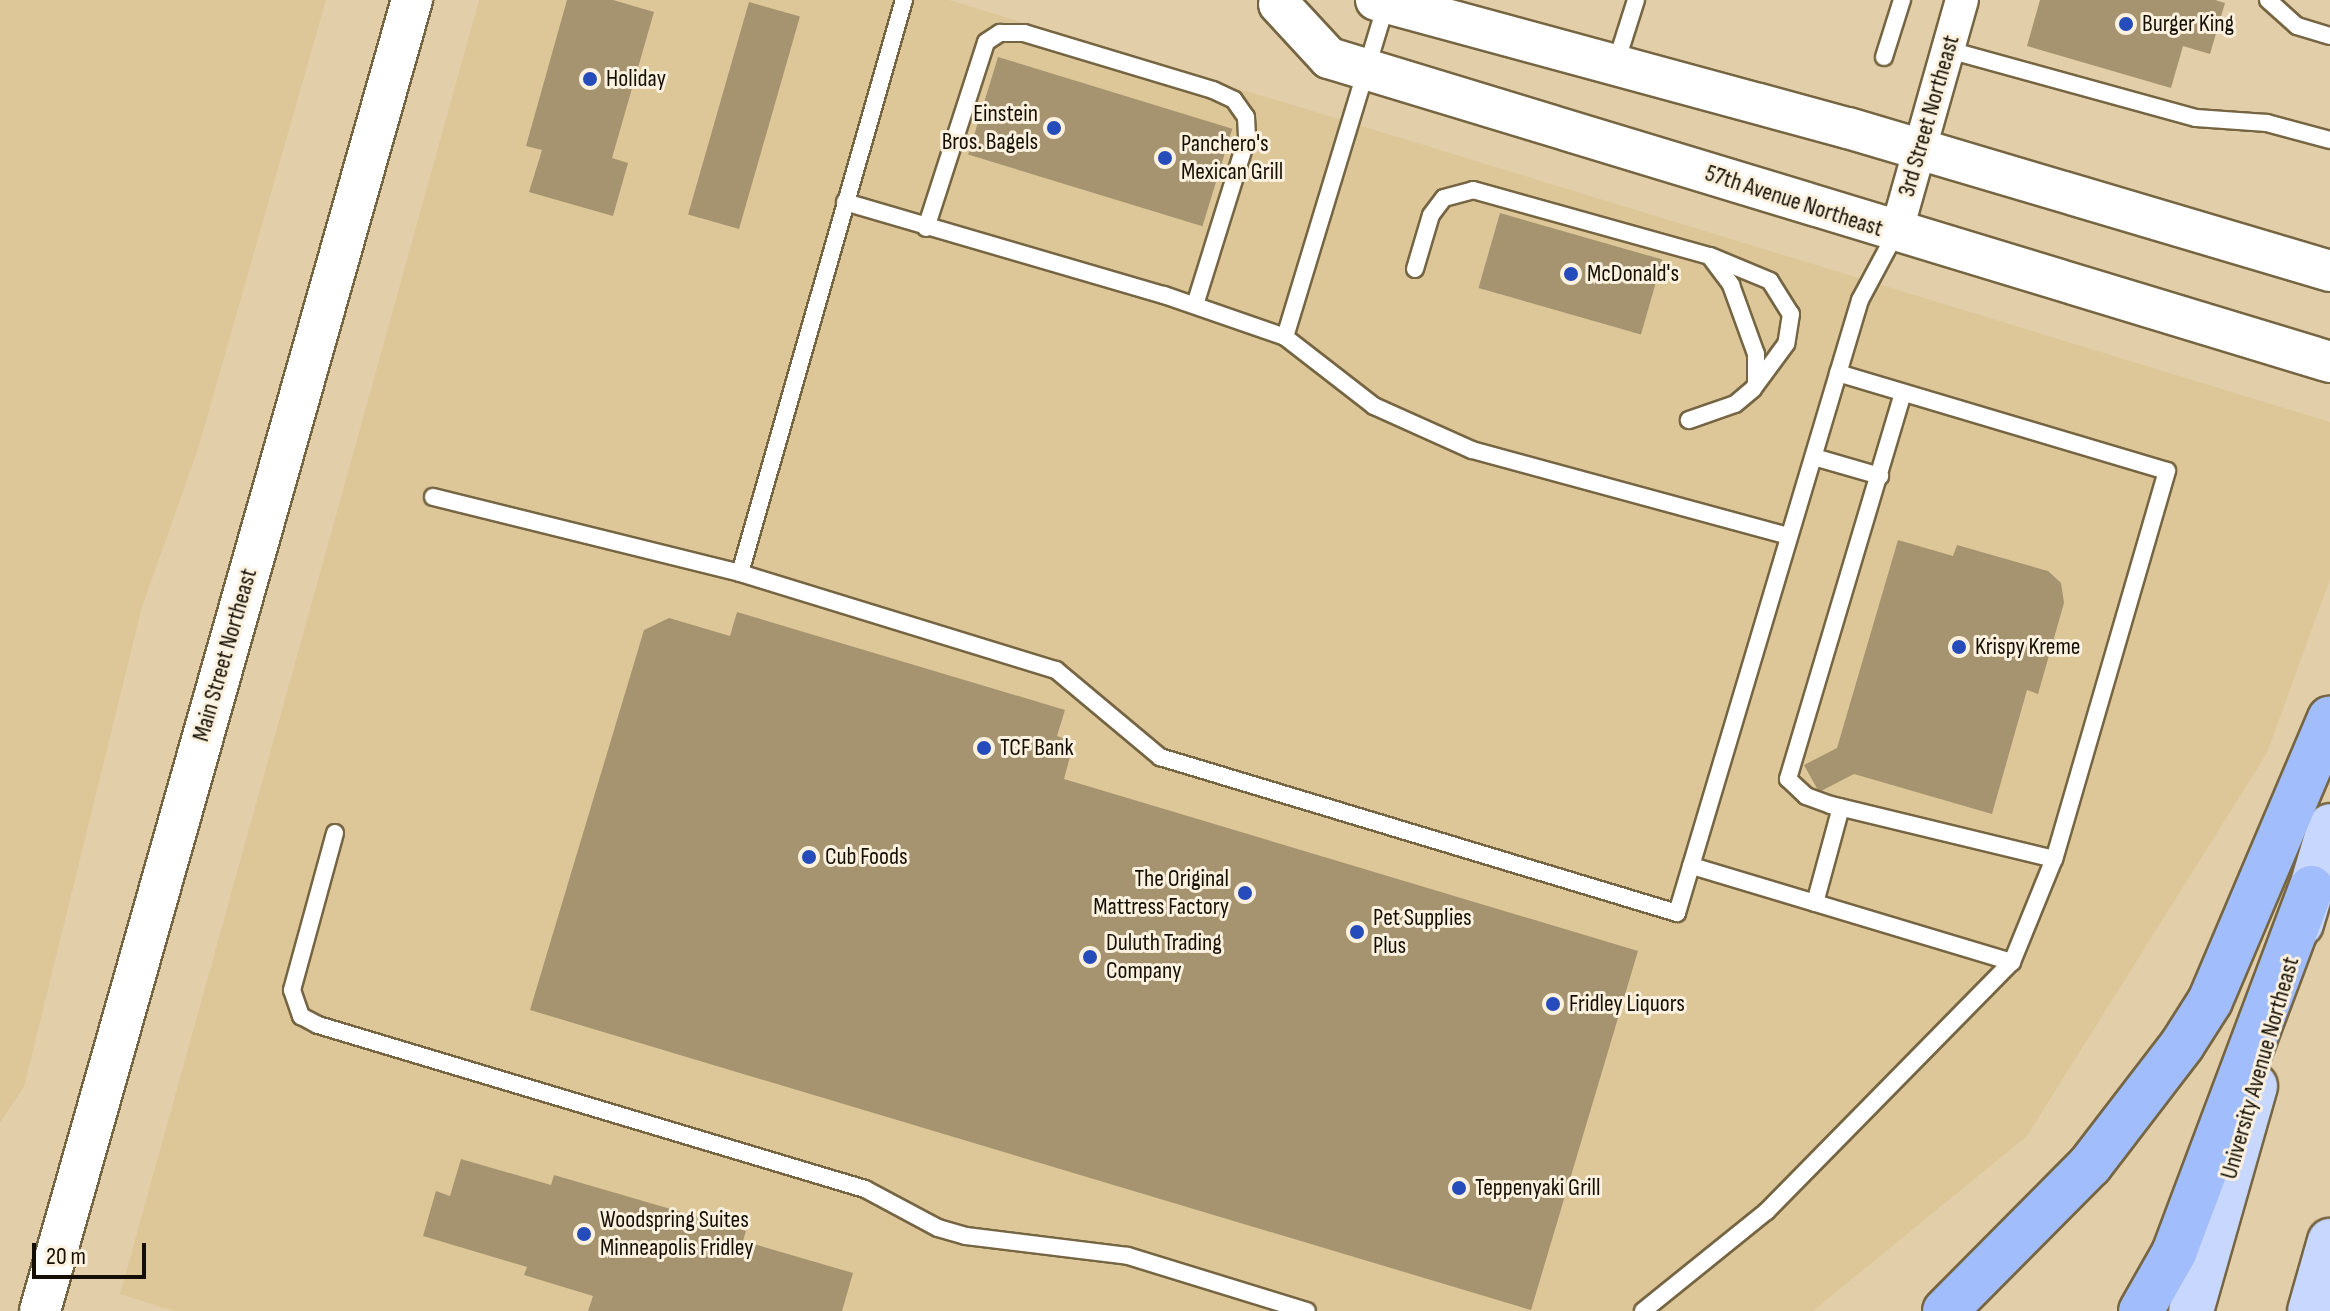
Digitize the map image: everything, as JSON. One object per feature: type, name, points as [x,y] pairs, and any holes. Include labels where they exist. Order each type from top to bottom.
[{"type":"highway","points":[[1945,1311],[2090,1165],[2189,1034],[2210,1001],[2330,718]]},
{"type":"highway","points":[[2141,1311],[2174,1253],[2311,888]]},
{"type":"main road","name":"University Avenue Northeast","points":[[2191,1311],[2330,826]]},
{"type":"main road","points":[[2310,1311],[2330,1241]]},
{"type":"street","name":"Main Street Northeast","points":[[40,1311],[412,0]]},
{"type":"street","name":"3rd Street Northeast","points":[[1896,233],[1962,0]]},
{"type":"street","name":"57th Avenue Northeast","points":[[1282,1],[1329,58],[1896,233],[2330,362]]},
{"type":"street","points":[[1384,1],[1921,151],[2330,271]]},
{"type":"lane","points":[[740,573],[904,0]]},
{"type":"lane","points":[[1616,64],[1636,0]]},
{"type":"lane","points":[[1884,57],[1902,0]]},
{"type":"lane","points":[[2268,0],[2297,26],[2330,36]]},
{"type":"lane","points":[[1285,337],[1367,68],[1384,1]]},
{"type":"lane","points":[[926,228],[986,42],[1000,33],[1024,33],[1213,90],[1234,100],[1246,117],[1247,138],[1195,305]]},
{"type":"lane","points":[[1949,50],[2196,118],[2267,123],[2330,140]]},
{"type":"lane","points":[[1415,269],[1431,215],[1444,198],[1473,190],[1710,256],[1770,281],[1791,314],[1786,344],[1754,388],[1735,404],[1689,420]]},
{"type":"lane","points":[[845,202],[1195,305],[1285,337],[1374,406],[1472,450],[1789,536]]},
{"type":"lane","points":[[433,497],[740,573],[1056,670],[1160,757],[1677,913],[1860,300],[1896,233]]},
{"type":"lane","points":[[1710,256],[1731,285],[1756,354],[1754,388]]},
{"type":"lane","points":[[1643,1311],[1767,1211],[2012,962],[2054,859],[2167,471],[1838,373]]},
{"type":"lane","points":[[1903,393],[1788,779],[1806,796],[1841,807],[2054,859]]},
{"type":"lane","points":[[1814,457],[1880,476]]},
{"type":"lane","points":[[1815,903],[1841,807]]},
{"type":"lane","points":[[335,833],[292,990],[301,1016],[318,1025],[865,1189],[938,1228],[966,1236],[1128,1256],[1307,1311]]},
{"type":"lane","points":[[1691,866],[2012,962]]},
{"type":"shaded area","points":[[0,0],[326,0],[198,449],[142,607],[24,1087],[0,1123]]},
{"type":"shaded area","points":[[479,0],[949,0],[2330,422],[2330,579],[2267,753],[2027,1136],[1813,1311],[174,1311],[120,1294]]},
{"type":"building","name":"Holiday","points":[[567,0],[613,0],[654,12],[612,158],[628,163],[613,216],[529,192],[542,150],[526,146]]},
{"type":"building","name":"Burger King","points":[[2040,0],[2215,0],[2225,3],[2210,54],[2183,46],[2171,88],[2027,46]]},
{"type":"building","points":[[749,2],[800,17],[739,229],[688,214]]},
{"type":"building","points":[[998,57],[1232,129],[1202,226],[968,155]]},
{"type":"building","name":"McDonald's","points":[[1500,213],[1662,260],[1641,335],[1479,288]]},
{"type":"building","name":"Krispy Kreme","points":[[1898,540],[1953,556],[1957,545],[2048,571],[2061,583],[2064,603],[2038,694],[2027,690],[1992,814],[1854,774],[1819,792],[1804,765],[1837,748]]},
{"type":"building","points":[[737,612],[1065,710],[1057,736],[1074,742],[1064,779],[1638,951],[1531,1310],[530,1010],[644,630],[669,618],[730,636]]},
{"type":"building","name":"Woodspring Suites Minneapolis Fridley","points":[[461,1159],[551,1185],[554,1175],[746,1231],[743,1241],[853,1273],[842,1311],[588,1311],[593,1296],[524,1275],[527,1267],[423,1236],[436,1191],[450,1196]]},
{"type":"place","name":"Burger King","points":[[2126,24]]},
{"type":"place","name":"Holiday","points":[[590,79]]},
{"type":"place","name":"Einstein Bros. Bagels","points":[[1054,128]]},
{"type":"place","name":"Panchero's Mexican Grill","points":[[1165,158]]},
{"type":"place","name":"McDonald's","points":[[1571,274]]},
{"type":"place","name":"Krispy Kreme","points":[[1959,647]]},
{"type":"place","name":"TCF Bank","points":[[984,748]]},
{"type":"place","name":"Cub Foods","points":[[809,857]]},
{"type":"place","name":"The Original Mattress Factory","points":[[1245,893]]},
{"type":"place","name":"Pet Supplies Plus","points":[[1357,932]]},
{"type":"place","name":"Duluth Trading Company","points":[[1090,957]]},
{"type":"place","name":"Fridley Liquors","points":[[1553,1004]]},
{"type":"place","name":"Teppenyaki Grill","points":[[1459,1188]]},
{"type":"place","name":"Woodspring Suites Minneapolis Fridley","points":[[584,1234]]}]
